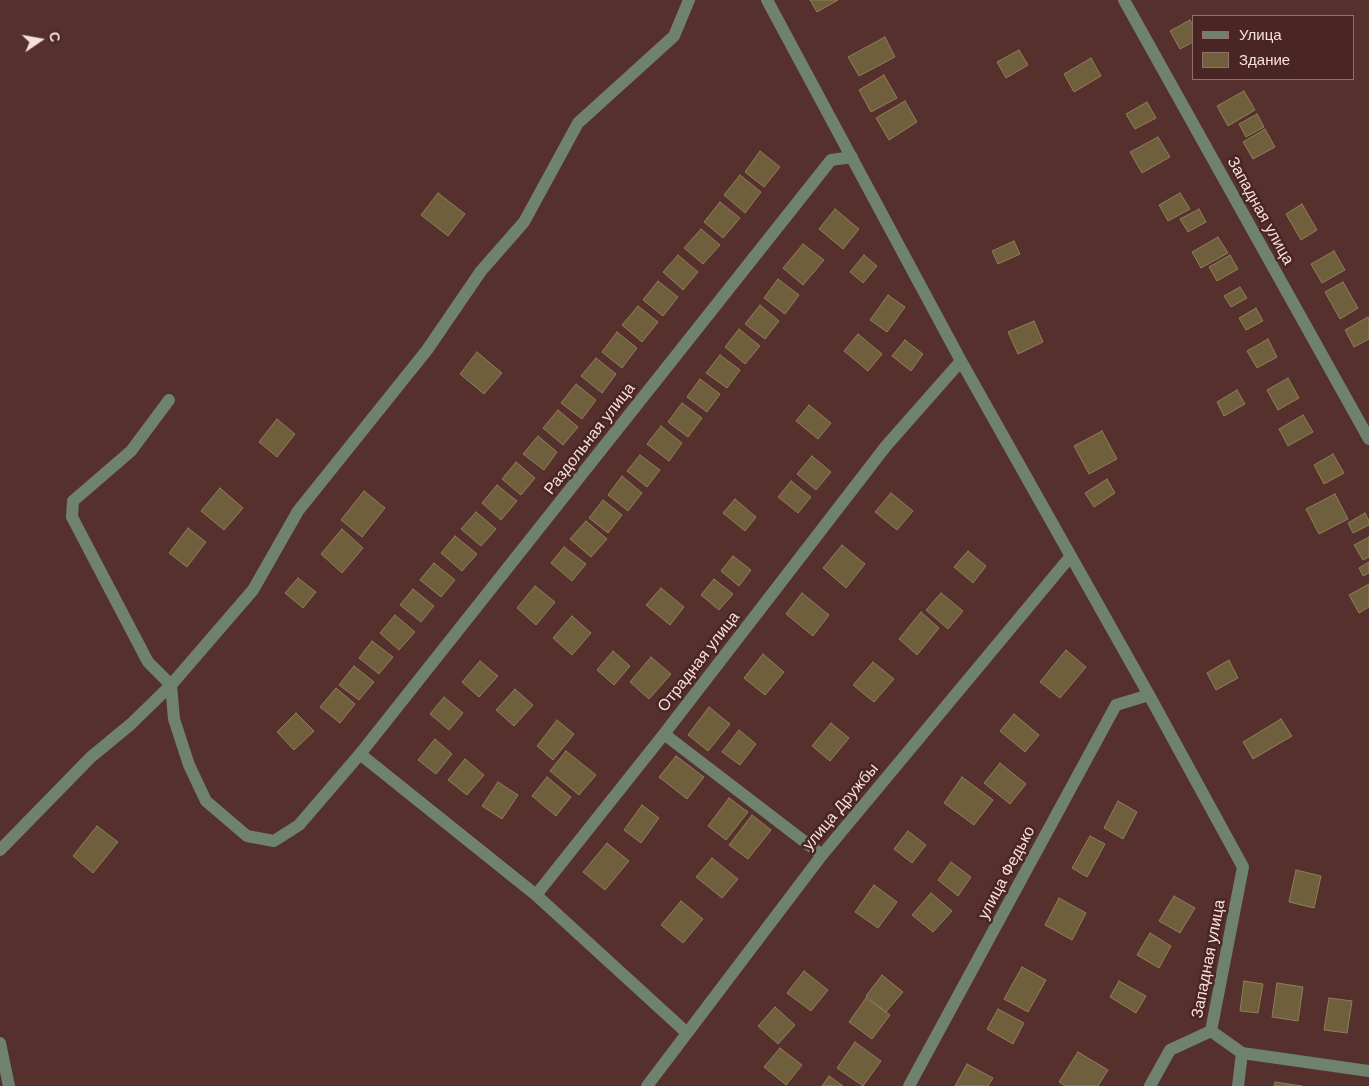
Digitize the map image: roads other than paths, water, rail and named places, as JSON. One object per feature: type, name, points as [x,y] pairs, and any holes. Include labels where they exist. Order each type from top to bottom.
[{"type":"street","points":[[0,850],[90,756],[131,724],[171,685],[253,590],[298,511],[427,350],[481,271],[524,222],[578,123],[674,36],[689,0]]},
{"type":"street","points":[[767,0],[961,361],[1149,695]]},
{"type":"street","name":"Западная улица","points":[[1124,0],[1369,439]]},
{"type":"street","name":"Раздольная улица","points":[[171,685],[174,719],[189,765],[206,801],[247,836],[274,841],[299,825],[360,754],[831,160],[852,157]]},
{"type":"street","name":"Отрадная улица","points":[[536,895],[664,734],[886,446],[961,361]]},
{"type":"street","points":[[169,400],[132,450],[73,501],[72,517],[148,662],[171,685]]},
{"type":"street","name":"улица Дружбы","points":[[647,1086],[822,855],[1070,557]]},
{"type":"street","name":"Западная улица","points":[[1149,695],[1243,867],[1211,1031],[1170,1050],[1150,1086]]},
{"type":"street","name":"улица Федько","points":[[909,1086],[1116,705],[1149,695]]},
{"type":"street","points":[[664,734],[822,855]]},
{"type":"street","points":[[360,754],[536,895],[687,1033]]},
{"type":"street","points":[[1211,1031],[1242,1053],[1369,1071]]},
{"type":"street","points":[[0,1043],[9,1086]]},
{"type":"street","points":[[1238,1086],[1242,1053]]}]
